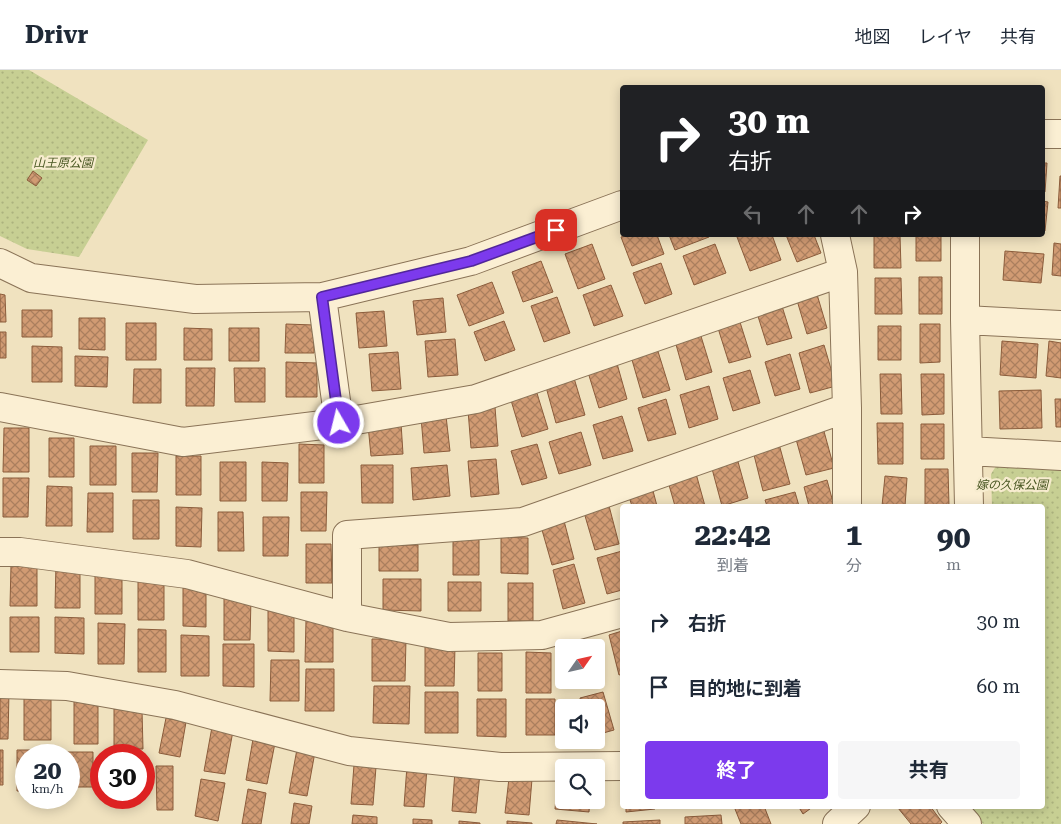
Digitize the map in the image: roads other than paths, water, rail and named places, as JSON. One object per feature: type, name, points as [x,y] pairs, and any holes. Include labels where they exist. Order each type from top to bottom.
[{"type":"street","points":[[1045,134],[1061,134]]},
{"type":"street","points":[[0,263],[31,278],[194,299],[322,297],[471,261],[620,206]]},
{"type":"street","points":[[835,237],[842,272],[848,408],[847,504]]},
{"type":"street","points":[[965,237],[969,504]]},
{"type":"street","points":[[0,407],[183,442],[339,423],[476,399],[842,272]]},
{"type":"street","points":[[322,297],[339,423]]},
{"type":"street","points":[[965,320],[1061,325]]},
{"type":"street","points":[[347,617],[347,535],[523,522],[848,408]]},
{"type":"street","points":[[968,451],[1061,456]]},
{"type":"street","points":[[0,552],[20,552],[187,574],[347,617],[449,637],[542,635],[620,614]]},
{"type":"street","points":[[0,684],[68,686],[176,705],[348,751],[500,767],[620,766]]},
{"type":"street","points":[[837,824],[853,809]]},
{"type":"street","points":[[954,809],[967,824]]},
{"type":"park label","name":"山王原公園","points":[[63,163]]},
{"type":"park label","name":"嫁の久保公園","points":[[1012,485]]}]
